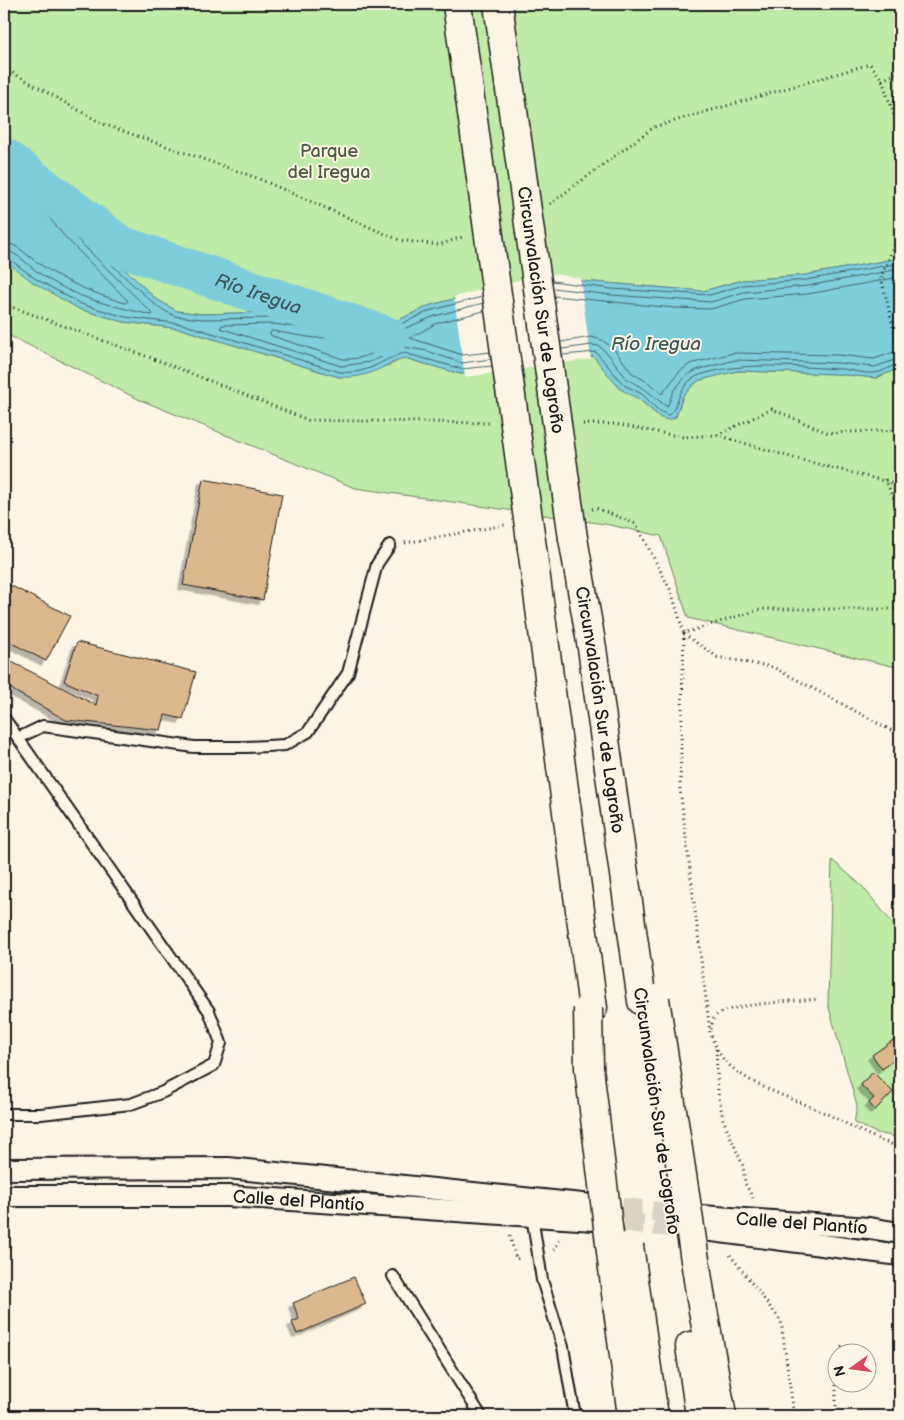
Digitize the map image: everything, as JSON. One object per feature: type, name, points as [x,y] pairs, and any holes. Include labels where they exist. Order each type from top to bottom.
[{"type":"highway","points":[[457,4],[532,548],[588,979],[590,1008],[589,1068],[628,1309],[654,1416]]},
{"type":"highway","name":"Circunvalación Sur de Logroño","points":[[498,4],[573,538],[649,1000],[692,1300],[700,1416]]},
{"type":"highway","points":[[692,1300],[722,1416]]},
{"type":"highway","points":[[628,1309],[632,1416]]},
{"type":"street","name":"Calle del Plantío","points":[[4,1169],[228,1168],[593,1213],[532,1216],[228,1196],[4,1196]]},
{"type":"street","name":"Calle del Plantío","points":[[900,1233],[869,1228],[703,1223],[900,1255]]},
{"type":"lane","points":[[18,738],[43,726],[194,747],[285,745],[308,732],[348,673],[377,564],[390,546]]},
{"type":"lane","points":[[4,718],[209,1011],[221,1042],[214,1065],[163,1092],[131,1104],[42,1114],[4,1114]]},
{"type":"lane","points":[[532,1216],[542,1280],[563,1347],[575,1416]]},
{"type":"lane","points":[[393,1276],[481,1416]]},
{"type":"path","points":[[548,206],[654,127],[870,64],[882,80],[900,132]]},
{"type":"path","points":[[4,68],[103,124],[257,178],[399,240],[439,245],[466,236]]},
{"type":"path","points":[[882,80],[900,72]]},
{"type":"path","points":[[900,231],[881,277],[900,355]]},
{"type":"path","points":[[4,304],[179,368],[308,420],[496,423]]},
{"type":"path","points":[[717,435],[772,408],[828,433],[900,430]]},
{"type":"path","points":[[575,424],[614,424],[683,437],[717,435],[794,458],[885,479],[900,485]]},
{"type":"path","points":[[885,479],[900,513]]},
{"type":"path","points":[[586,510],[596,508],[636,524],[671,591],[684,633],[680,789],[710,1032],[716,1049],[718,1092],[723,1119],[743,1166],[745,1183],[758,1204]]},
{"type":"path","points":[[390,546],[508,524]]},
{"type":"path","points":[[684,633],[761,609],[900,609]]},
{"type":"path","points":[[684,633],[717,657],[773,667],[900,735]]},
{"type":"path","points":[[710,1032],[714,1018],[719,1013],[735,1007],[819,999]]},
{"type":"path","points":[[716,1049],[727,1064],[751,1082],[829,1115],[876,1140],[900,1147]]},
{"type":"path","points":[[727,1252],[780,1321],[794,1416]]},
{"type":"path","points":[[836,1392],[836,1416]]},
{"type":"green space","name":"Parque del Iregua","points":[[4,4],[900,4],[900,258],[806,275],[743,280],[703,291],[569,280],[547,275],[431,305],[396,321],[364,318],[316,319],[274,312],[203,314],[177,311],[156,299],[80,226],[50,189],[4,142]]},
{"type":"green space","points":[[4,260],[79,309],[124,322],[181,329],[339,377],[390,365],[404,358],[461,374],[593,356],[650,409],[661,418],[669,420],[676,417],[683,396],[693,385],[700,380],[737,371],[837,374],[876,378],[900,368],[900,668],[688,618],[661,536],[605,524],[355,488],[138,399],[4,333]]},
{"type":"green space","points":[[832,860],[862,886],[900,932],[900,946],[896,951],[900,968],[900,1138],[877,1133],[854,1123],[857,1106],[828,1004]]},
{"type":"water","name":"Río Iregua","points":[[4,142],[50,189],[80,226],[156,299],[177,311],[203,314],[274,312],[316,319],[364,318],[396,321],[431,305],[547,275],[569,280],[703,291],[743,280],[806,275],[900,258],[900,368],[876,378],[837,374],[737,371],[700,380],[693,385],[683,396],[675,417],[669,420],[661,418],[639,399],[620,389],[593,356],[461,374],[404,358],[373,372],[358,376],[339,377],[181,329],[124,322],[79,309],[34,283],[4,260]]},
{"type":"pier","points":[[546,273],[580,278],[591,359],[465,377],[454,297]]},
{"type":"building","points":[[203,479],[282,494],[263,600],[183,585]]},
{"type":"building","points":[[4,582],[70,616],[46,661],[4,639]]},
{"type":"building","points":[[77,642],[196,672],[183,719],[165,715],[161,730],[66,720],[14,691],[4,681],[4,658],[96,705],[98,696],[64,681]]},
{"type":"building","points":[[895,1039],[900,1047],[900,1054],[882,1069],[872,1055]]},
{"type":"building","points":[[873,1072],[893,1092],[875,1110],[869,1103],[874,1098],[861,1085]]},
{"type":"building","points":[[354,1277],[366,1304],[297,1334],[292,1322],[299,1319],[293,1303]]},
{"type":"waterway","name":"Río Iregua","points":[[4,158],[120,246],[387,337]]},
{"type":"tunnel","points":[[592,1205],[700,1216]]},
{"type":"tunnel","points":[[594,1220],[702,1230]]}]
